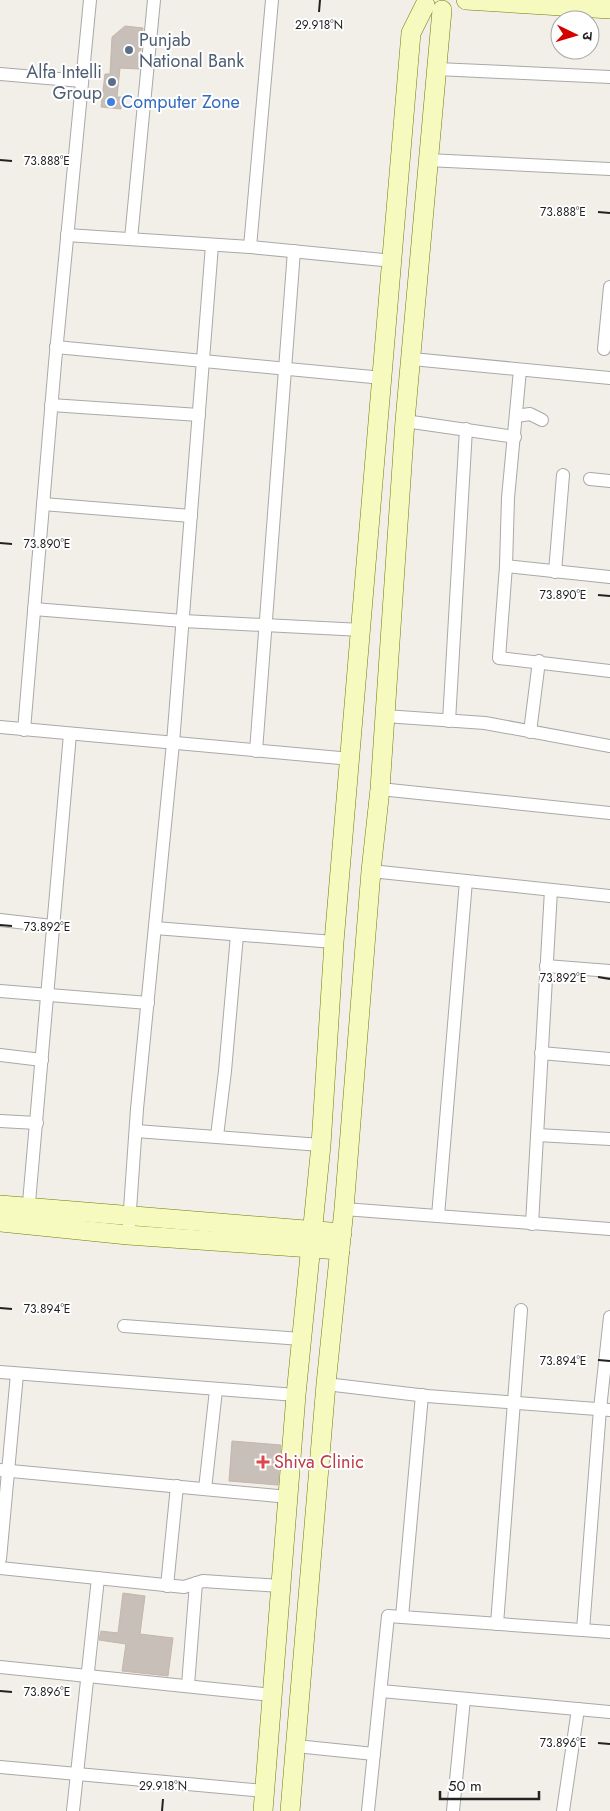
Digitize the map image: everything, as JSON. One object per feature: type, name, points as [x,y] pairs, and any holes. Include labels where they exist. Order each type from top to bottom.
[{"type":"street","points":[[24,730],[56,347],[90,0]]},
{"type":"street","points":[[131,239],[154,0]]},
{"type":"street","points":[[250,247],[272,0]]},
{"type":"street","points":[[466,0],[610,9]]},
{"type":"street","points":[[290,1811],[326,1384],[344,1209],[370,871],[380,790],[406,421],[427,160],[437,68],[436,4]]},
{"type":"street","points":[[263,1811],[296,1395],[321,1145],[334,942],[362,630],[411,33],[436,4]]},
{"type":"street","points":[[437,68],[610,77]]},
{"type":"street","points":[[0,74],[82,81]]},
{"type":"street","points":[[427,160],[610,169]]},
{"type":"street","points":[[67,234],[250,247],[393,261]]},
{"type":"street","points":[[129,1225],[136,1131],[173,743],[212,245]]},
{"type":"street","points":[[256,751],[294,251]]},
{"type":"street","points":[[604,349],[610,287]]},
{"type":"street","points":[[56,347],[383,378]]},
{"type":"street","points":[[412,359],[610,378]]},
{"type":"street","points":[[520,370],[508,498],[506,566],[499,658],[539,661],[610,671]]},
{"type":"street","points":[[51,405],[199,415]]},
{"type":"street","points":[[516,416],[530,414],[542,420]]},
{"type":"street","points":[[406,421],[515,437]]},
{"type":"street","points":[[449,720],[466,430]]},
{"type":"street","points":[[556,572],[563,475]]},
{"type":"street","points":[[590,479],[610,481]]},
{"type":"street","points":[[43,504],[191,516]]},
{"type":"street","points":[[506,566],[610,577]]},
{"type":"street","points":[[34,609],[183,621],[362,630]]},
{"type":"street","points":[[530,732],[539,661]]},
{"type":"street","points":[[385,716],[485,723],[610,746]]},
{"type":"street","points":[[0,728],[351,759]]},
{"type":"street","points":[[28,1216],[70,734]]},
{"type":"street","points":[[380,790],[610,813]]},
{"type":"street","points":[[370,871],[610,896]]},
{"type":"street","points":[[438,1216],[466,881]]},
{"type":"street","points":[[532,1224],[551,890]]},
{"type":"street","points":[[0,920],[52,926]]},
{"type":"street","points":[[155,928],[334,942]]},
{"type":"street","points":[[217,1136],[225,1071],[237,935]]},
{"type":"street","points":[[546,966],[610,970]]},
{"type":"street","points":[[0,991],[148,1003]]},
{"type":"street","points":[[541,1053],[610,1059]]},
{"type":"street","points":[[0,1055],[42,1060]]},
{"type":"street","points":[[0,1121],[37,1123]]},
{"type":"street","points":[[136,1131],[321,1145]]},
{"type":"street","points":[[536,1135],[610,1139]]},
{"type":"street","points":[[0,1205],[28,1216],[341,1242]]},
{"type":"street","points":[[344,1209],[610,1229]]},
{"type":"street","points":[[0,1222],[28,1216]]},
{"type":"street","points":[[497,1624],[521,1310]]},
{"type":"street","points":[[583,1630],[605,1410],[610,1317]]},
{"type":"street","points":[[124,1326],[301,1339]]},
{"type":"street","points":[[0,1372],[296,1395]]},
{"type":"street","points":[[0,1559],[4,1470],[18,1374]]},
{"type":"street","points":[[326,1384],[422,1395],[605,1410]]},
{"type":"street","points":[[205,1489],[216,1390]]},
{"type":"street","points":[[402,1617],[422,1395]]},
{"type":"street","points":[[4,1470],[289,1497]]},
{"type":"street","points":[[167,1586],[177,1486]]},
{"type":"street","points":[[0,1568],[184,1588],[203,1581],[281,1586]]},
{"type":"street","points":[[73,1811],[98,1578]]},
{"type":"street","points":[[188,1685],[196,1583]]},
{"type":"street","points":[[368,1811],[388,1616],[610,1632]]},
{"type":"street","points":[[0,1667],[272,1694]]},
{"type":"street","points":[[381,1691],[610,1712]]},
{"type":"street","points":[[453,1811],[464,1699]]},
{"type":"street","points":[[563,1811],[578,1709]]},
{"type":"street","points":[[296,1746],[374,1754]]},
{"type":"street","points":[[0,1768],[265,1790]]},
{"type":"building","name":"Punjab National Bank","points":[[125,26],[143,28],[139,69],[120,68],[117,97],[122,97],[121,109],[101,107],[105,74],[110,74],[112,37]]},
{"type":"building","points":[[232,1441],[281,1445],[278,1485],[229,1481]]},
{"type":"building","points":[[123,1593],[145,1596],[140,1634],[173,1638],[168,1676],[122,1671],[126,1644],[99,1640],[101,1631],[118,1633]]},
{"type":"place","name":"Punjab National Bank","points":[[129,50]]},
{"type":"place","name":"Alfa Intelli Group","points":[[112,82]]},
{"type":"place","name":"Computer Zone","points":[[111,102]]},
{"type":"place","name":"Shiva Clinic","points":[[263,1462]]}]
